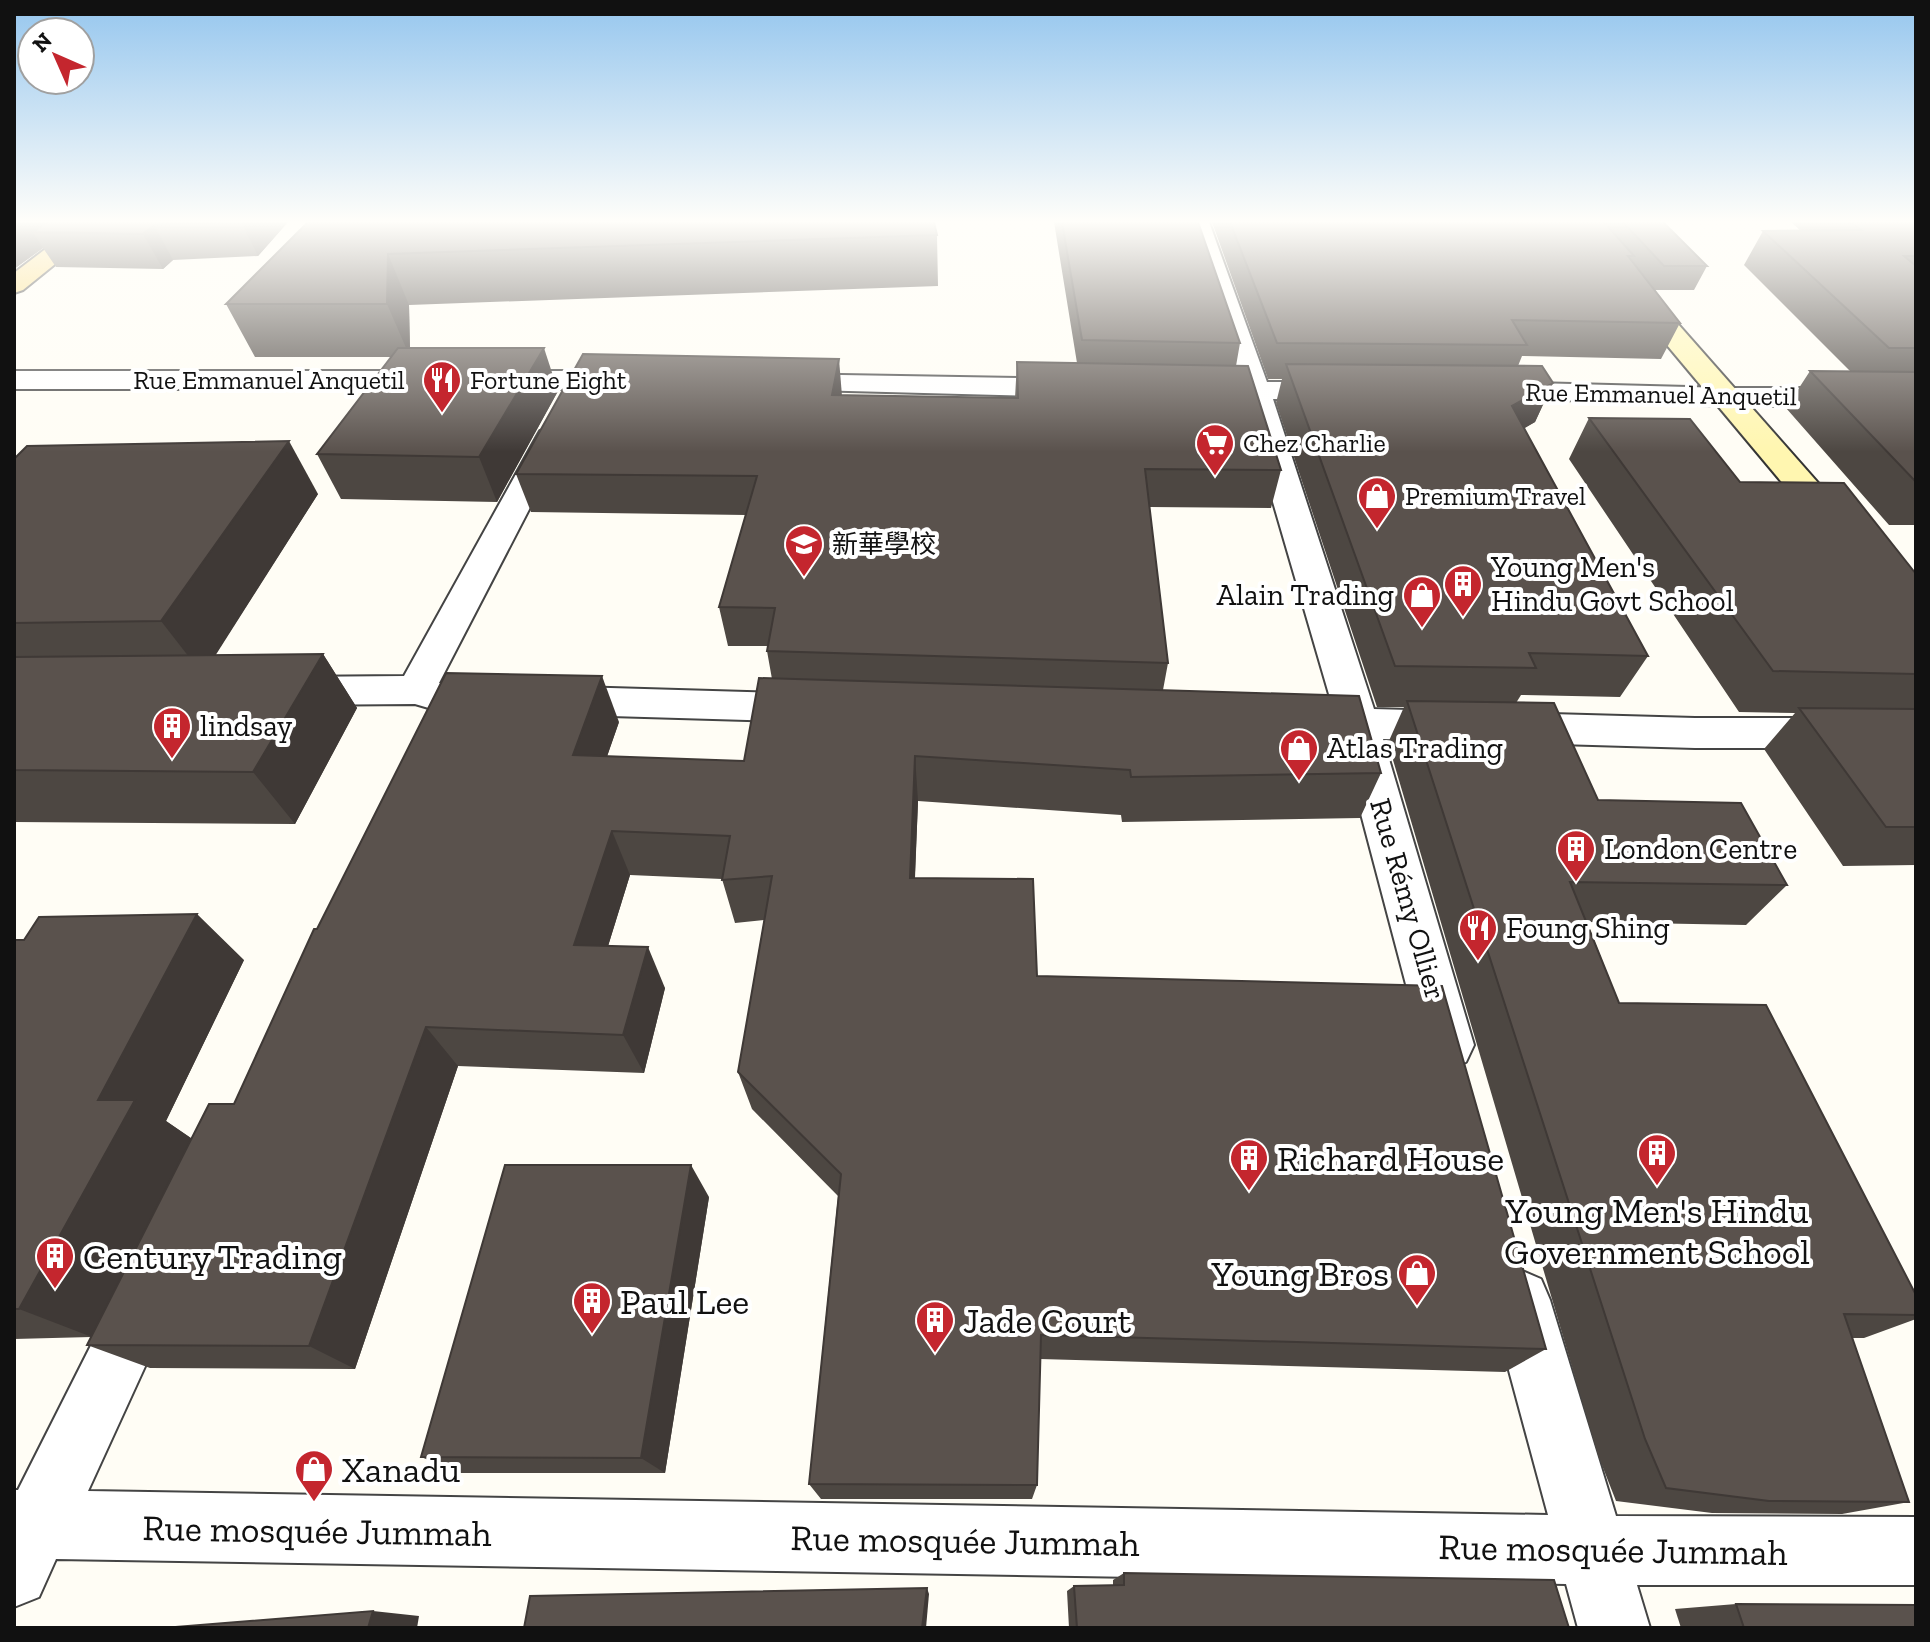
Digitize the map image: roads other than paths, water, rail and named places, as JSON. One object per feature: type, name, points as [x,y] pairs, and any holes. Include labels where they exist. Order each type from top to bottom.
[{"type":"main road","points":[[1642,299],[1916,618]]},
{"type":"street","name":"Rue Rémy Ollier","points":[[1223,299],[1359,724],[1461,1091]]},
{"type":"street","points":[[424,709],[582,379]]},
{"type":"street","name":"Rue Emmanuel Anquetil","points":[[14,380],[662,381]]},
{"type":"street","points":[[758,382],[1094,388]]},
{"type":"street","points":[[1174,390],[1363,391]]},
{"type":"street","name":"Rue Emmanuel Anquetil","points":[[1456,391],[1727,397],[1916,397]]},
{"type":"street","points":[[246,691],[424,709],[852,709]]},
{"type":"street","points":[[1264,721],[1695,733],[1916,733]]},
{"type":"street","points":[[21,1541],[168,1254]]},
{"type":"street","points":[[1508,1259],[1589,1550],[1614,1628]]},
{"type":"street","name":"Rue mosquée Jummah","points":[[21,1541],[1916,1551]]},
{"type":"place","name":"Fortune Eight","points":[[442,414]]},
{"type":"place","name":"Chez Charlie","points":[[1215,477]]},
{"type":"place","name":"Premium Travel","points":[[1377,530]]},
{"type":"place","name":"新華學校","points":[[804,578]]},
{"type":"place","name":"Young Men's Hindu Govt School","points":[[1463,618]]},
{"type":"place","name":"Alain Trading","points":[[1422,629]]},
{"type":"place","name":"lindsay","points":[[172,760]]},
{"type":"place","name":"Atlas Trading","points":[[1299,782]]},
{"type":"place","name":"London Centre","points":[[1576,883]]},
{"type":"place","name":"Foung Shing","points":[[1478,962]]},
{"type":"place","name":"Young Men's Hindu Government School","points":[[1657,1187]]},
{"type":"place","name":"Richard House","points":[[1249,1192]]},
{"type":"place","name":"Century Trading","points":[[55,1290]]},
{"type":"place","name":"Young Bros","points":[[1417,1307]]},
{"type":"place","name":"Paul Lee","points":[[592,1335]]},
{"type":"place","name":"Jade Court","points":[[935,1354]]},
{"type":"place","name":"Xanadu","points":[[314,1503]]}]
